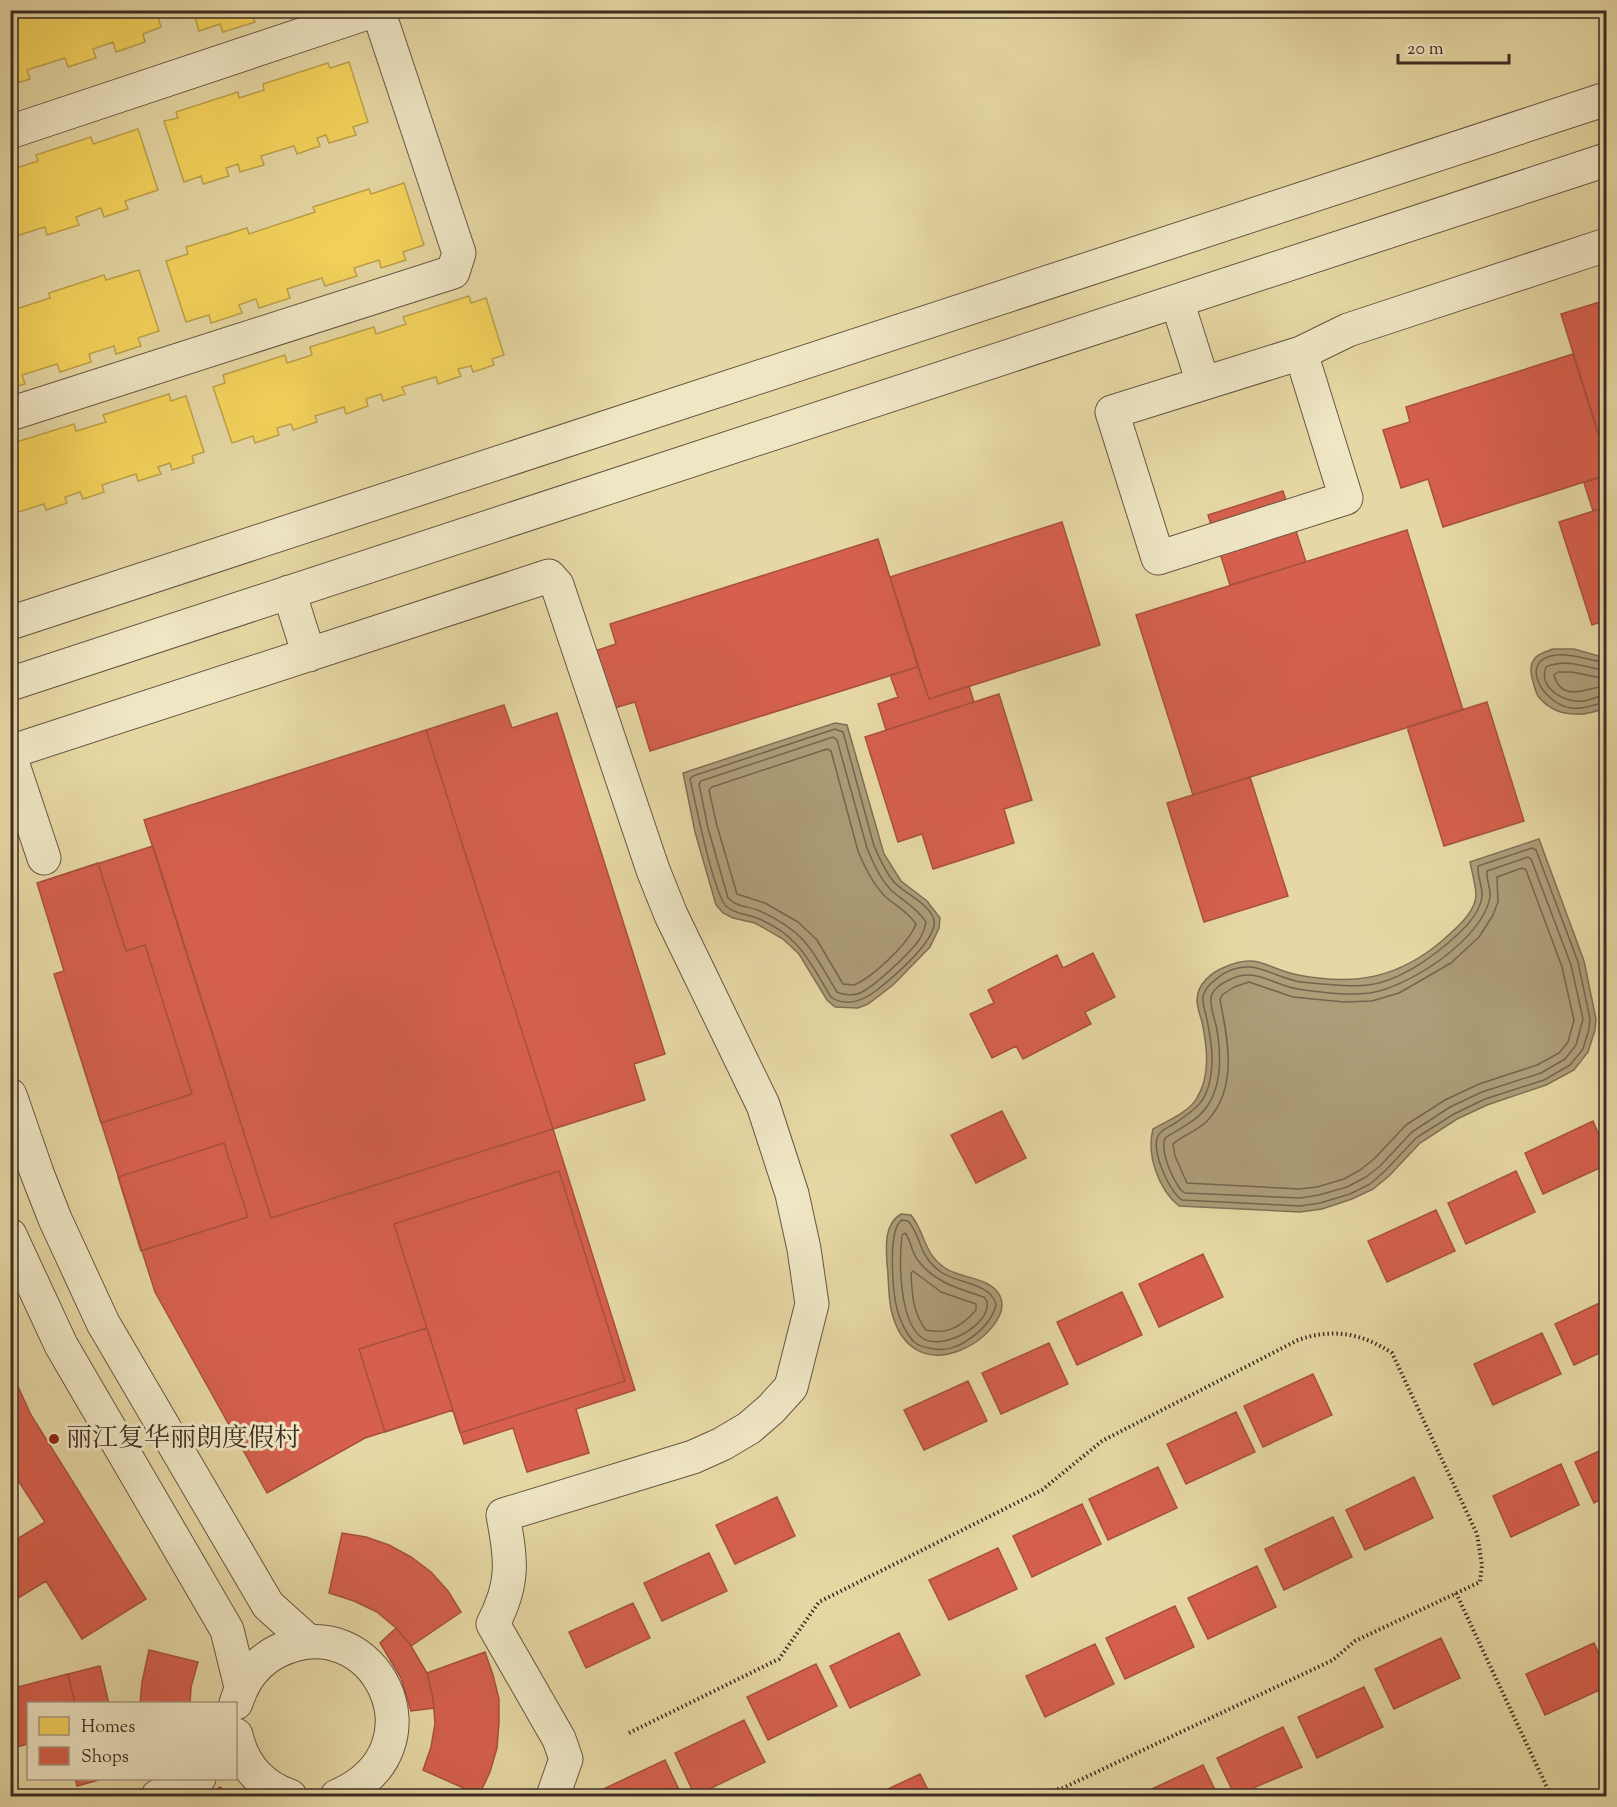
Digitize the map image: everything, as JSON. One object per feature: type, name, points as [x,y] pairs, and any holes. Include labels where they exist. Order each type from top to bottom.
[{"type":"street","points":[[10,132],[377,10],[459,253],[453,272],[10,414]]},
{"type":"street","points":[[10,622],[1606,99]]},
{"type":"street","points":[[10,684],[1606,160]]},
{"type":"street","points":[[1300,352],[1346,498],[1158,558],[1112,412],[1300,352],[1348,330],[1606,245]]},
{"type":"street","points":[[1177,301],[1203,383]]},
{"type":"street","points":[[44,858],[10,754],[549,576],[557,585],[653,870],[671,915],[763,1105],[792,1194],[804,1249],[812,1304],[791,1387],[750,1428],[693,1457],[504,1515],[510,1552],[510,1572],[504,1599],[493,1624],[559,1739],[566,1759],[553,1797]]},
{"type":"street","points":[[289,592],[309,655]]},
{"type":"street","points":[[10,1095],[55,1219],[103,1323],[268,1605],[309,1642]]},
{"type":"street","points":[[10,1235],[61,1345],[227,1630],[238,1696]]},
{"type":"street","points":[[238,1696],[253,1670],[269,1656],[288,1646],[309,1642],[330,1643],[350,1650],[367,1662],[381,1678],[389,1698],[393,1718],[391,1739],[383,1759],[370,1776],[354,1789],[337,1797]]},
{"type":"street","points":[[238,1750],[261,1781],[277,1792],[290,1797]]},
{"type":"street","points":[[383,1759],[383,1797]]},
{"type":"street","points":[[158,1797],[197,1780]]},
{"type":"path","points":[[629,1733],[779,1659],[819,1602],[1042,1490],[1102,1441],[1298,1340],[1312,1335],[1342,1333],[1360,1336],[1392,1353],[1477,1533],[1482,1565],[1480,1582],[1355,1641],[1333,1660],[1064,1788],[1026,1797]]},
{"type":"path","points":[[1456,1593],[1551,1797]]},
{"type":"water","points":[[1553,649],[1574,649],[1606,658],[1606,707],[1588,713],[1570,714],[1553,709],[1538,696],[1531,675],[1532,664],[1534,659],[1542,653]]},
{"type":"water","points":[[835,723],[847,725],[884,854],[901,881],[927,901],[940,918],[939,928],[930,947],[893,985],[868,1004],[858,1008],[835,1007],[827,1000],[799,954],[783,939],[755,923],[723,913],[716,905],[695,832],[683,773]]},
{"type":"water","points":[[1539,839],[1584,961],[1596,1019],[1588,1052],[1574,1070],[1546,1085],[1487,1105],[1457,1119],[1420,1143],[1389,1176],[1373,1189],[1322,1209],[1300,1212],[1179,1206],[1172,1199],[1156,1171],[1151,1139],[1153,1129],[1189,1108],[1201,1089],[1206,1070],[1206,1051],[1197,1000],[1202,984],[1210,975],[1220,969],[1246,961],[1262,963],[1298,975],[1339,980],[1375,976],[1393,971],[1426,953],[1453,931],[1469,913],[1476,893],[1470,862]]},
{"type":"water","points":[[901,1214],[911,1215],[929,1250],[945,1268],[990,1285],[1000,1296],[1001,1310],[993,1326],[979,1340],[960,1350],[939,1355],[919,1351],[902,1337],[891,1309],[886,1250],[889,1229],[895,1218]]},
{"type":"building: Homes","points":[[19,10],[156,10],[161,27],[143,34],[145,42],[116,52],[113,42],[93,49],[96,58],[68,67],[65,58],[27,70],[30,79],[10,85],[10,13]]},
{"type":"building: Homes","points":[[193,10],[261,10],[252,14],[255,22],[223,32],[220,24],[199,31]]},
{"type":"building: Homes","points":[[271,10],[292,10],[273,16]]},
{"type":"building: Homes","points":[[349,62],[368,122],[353,127],[356,135],[329,143],[326,135],[317,138],[320,146],[297,154],[294,146],[261,156],[264,165],[240,172],[238,164],[226,168],[229,176],[203,184],[201,176],[184,182],[164,121],[178,118],[176,112],[238,92],[239,98],[264,90],[263,84],[328,63],[330,68]]},
{"type":"building: Homes","points":[[138,129],[158,190],[125,201],[128,209],[104,217],[101,208],[76,217],[79,225],[47,235],[45,227],[10,238],[10,170],[38,161],[36,155],[91,137],[93,144]]},
{"type":"building: Homes","points":[[404,183],[424,245],[403,252],[406,260],[381,268],[379,260],[354,268],[357,276],[325,286],[322,278],[287,289],[290,298],[259,308],[256,299],[239,305],[242,313],[211,323],[209,315],[186,322],[166,261],[188,254],[186,247],[247,228],[249,234],[315,212],[313,207],[369,189],[371,194]]},
{"type":"building: Homes","points":[[139,270],[159,331],[138,338],[141,346],[116,354],[114,346],[89,354],[91,362],[60,372],[57,364],[22,375],[25,384],[10,388],[10,311],[50,298],[49,293],[104,275],[106,280]]},
{"type":"building: Homes","points":[[469,296],[471,303],[486,298],[504,355],[492,359],[494,365],[473,372],[471,366],[458,369],[461,376],[438,384],[436,377],[402,387],[405,394],[383,401],[381,394],[366,399],[368,406],[346,414],[344,407],[315,416],[317,422],[293,430],[291,424],[277,428],[279,435],[255,443],[253,436],[232,443],[213,387],[225,383],[223,375],[285,355],[287,363],[312,355],[310,347],[374,327],[376,334],[406,324],[403,317]]},
{"type":"building: Homes","points":[[169,394],[171,401],[186,396],[204,452],[192,456],[194,463],[172,470],[170,463],[158,467],[161,474],[138,481],[136,474],[102,485],[104,492],[83,499],[80,492],[65,497],[67,503],[46,510],[44,504],[15,513],[17,520],[10,522],[10,453],[12,452],[10,444],[74,424],[76,431],[106,422],[103,415]]},
{"type":"building: Shops","points":[[1606,300],[1606,440],[1601,442],[1561,314]]},
{"type":"building: Shops","points":[[1573,354],[1606,459],[1606,475],[1443,527],[1428,479],[1401,488],[1383,430],[1410,422],[1406,407]]},
{"type":"building: Shops","points":[[1606,475],[1606,507],[1593,511],[1584,483]]},
{"type":"building: Shops","points":[[1283,491],[1306,562],[1230,585],[1208,515]]},
{"type":"building: Shops","points":[[1606,507],[1606,620],[1592,625],[1559,522]]},
{"type":"building: Shops","points":[[1062,522],[1100,645],[929,699],[890,577]]},
{"type":"building: Shops","points":[[1407,530],[1463,710],[1193,795],[1136,615]]},
{"type":"building: Shops","points":[[878,539],[918,667],[650,751],[635,702],[614,708],[595,651],[616,644],[610,624]]},
{"type":"building: Shops","points":[[918,667],[929,699],[969,686],[974,702],[886,730],[878,704],[898,697],[890,675]]},
{"type":"building: Shops","points":[[999,694],[1032,800],[1004,809],[1014,843],[933,869],[922,834],[898,842],[865,737]]},
{"type":"building: Shops","points":[[1487,702],[1524,821],[1444,846],[1407,727]]},
{"type":"building: Shops","points":[[504,705],[512,728],[557,713],[665,1054],[634,1064],[645,1100],[553,1129],[426,730]]},
{"type":"building: Shops","points":[[426,730],[553,1129],[271,1218],[144,820]]},
{"type":"building: Shops","points":[[1250,777],[1288,896],[1204,922],[1167,803]]},
{"type":"building: Shops","points":[[153,846],[271,1218],[553,1129],[635,1390],[576,1409],[589,1453],[527,1472],[513,1428],[464,1444],[453,1410],[365,1438],[267,1493],[155,1292],[54,974],[64,971],[37,883]]},
{"type":"building: Shops","points":[[98,863],[126,951],[145,945],[192,1094],[101,1123],[54,974],[64,971],[37,883]]},
{"type":"building: Shops","points":[[1093,953],[1115,997],[1085,1012],[1091,1024],[1023,1059],[1016,1046],[992,1058],[970,1014],[994,1003],[988,990],[1057,955],[1063,968]]},
{"type":"building: Shops","points":[[1002,1111],[1026,1158],[976,1183],[951,1135]]},
{"type":"building: Shops","points":[[1593,1121],[1606,1152],[1606,1165],[1543,1194],[1525,1153]]},
{"type":"building: Shops","points":[[224,1143],[248,1217],[141,1251],[118,1177]]},
{"type":"building: Shops","points":[[559,1171],[625,1381],[460,1433],[394,1224]]},
{"type":"building: Shops","points":[[1516,1171],[1535,1212],[1466,1244],[1448,1203]]},
{"type":"building: Shops","points":[[1436,1210],[1455,1251],[1387,1282],[1368,1241]]},
{"type":"building: Shops","points":[[1203,1254],[1223,1297],[1159,1327],[1139,1284]]},
{"type":"building: Shops","points":[[1122,1292],[1142,1335],[1077,1365],[1057,1322]]},
{"type":"building: Shops","points":[[1606,1300],[1606,1350],[1574,1365],[1555,1324]]},
{"type":"building: Shops","points":[[427,1328],[453,1410],[385,1432],[359,1349]]},
{"type":"building: Shops","points":[[1542,1333],[1561,1374],[1493,1405],[1474,1364]]},
{"type":"building: Shops","points":[[1049,1343],[1068,1384],[1001,1414],[982,1373]]},
{"type":"building: Shops","points":[[10,1369],[31,1415],[146,1599],[82,1639],[46,1581],[10,1603],[10,1534],[14,1541],[45,1522],[10,1468]]},
{"type":"building: Shops","points":[[1313,1374],[1332,1415],[1263,1447],[1244,1406]]},
{"type":"building: Shops","points":[[968,1381],[987,1421],[924,1450],[904,1410]]},
{"type":"building: Shops","points":[[1236,1412],[1255,1452],[1186,1484],[1167,1444]]},
{"type":"building: Shops","points":[[1606,1448],[1606,1497],[1594,1503],[1575,1462]]},
{"type":"building: Shops","points":[[1561,1464],[1579,1505],[1511,1537],[1493,1496]]},
{"type":"building: Shops","points":[[1158,1467],[1177,1508],[1108,1540],[1089,1499]]},
{"type":"building: Shops","points":[[1414,1477],[1433,1518],[1365,1550],[1346,1510]]},
{"type":"building: Shops","points":[[777,1497],[795,1536],[735,1564],[716,1525]]},
{"type":"building: Shops","points":[[1082,1504],[1101,1544],[1032,1577],[1013,1536]]},
{"type":"building: Shops","points":[[1333,1517],[1352,1557],[1284,1590],[1265,1549]]},
{"type":"building: Shops","points":[[342,1533],[366,1537],[389,1545],[411,1557],[431,1572],[448,1591],[461,1612],[411,1646],[396,1628],[377,1612],[329,1593]]},
{"type":"building: Shops","points":[[998,1548],[1017,1589],[949,1620],[929,1580]]},
{"type":"building: Shops","points":[[709,1553],[727,1591],[662,1621],[644,1583]]},
{"type":"building: Shops","points":[[1257,1566],[1276,1607],[1208,1639],[1188,1598]]},
{"type":"building: Shops","points":[[633,1603],[650,1638],[586,1668],[569,1632]]},
{"type":"building: Shops","points":[[1175,1606],[1194,1647],[1125,1679],[1106,1638]]},
{"type":"building: Shops","points":[[396,1628],[411,1646],[427,1673],[434,1708],[411,1711],[401,1678],[380,1643]]},
{"type":"building: Shops","points":[[899,1633],[920,1675],[850,1708],[830,1666]]},
{"type":"building: Shops","points":[[1441,1638],[1460,1678],[1394,1709],[1375,1669]]},
{"type":"building: Shops","points":[[1594,1643],[1606,1669],[1606,1687],[1545,1715],[1526,1674]]},
{"type":"building: Shops","points":[[1095,1644],[1114,1684],[1045,1717],[1026,1676]]},
{"type":"building: Shops","points":[[149,1650],[198,1662],[191,1687],[190,1702],[140,1702]]},
{"type":"building: Shops","points":[[485,1652],[499,1699],[499,1723],[497,1748],[490,1772],[479,1795],[423,1770],[431,1747],[435,1724],[433,1698],[427,1673]]},
{"type":"building: Shops","points":[[816,1664],[837,1706],[768,1740],[747,1697]]},
{"type":"building: Shops","points":[[100,1666],[109,1702],[75,1702],[68,1674]]},
{"type":"building: Shops","points":[[68,1674],[75,1702],[27,1702],[27,1744],[10,1749],[10,1689]]},
{"type":"building: Shops","points":[[1364,1687],[1383,1727],[1317,1758],[1298,1717]]},
{"type":"building: Shops","points":[[744,1720],[765,1762],[695,1796],[675,1753]]},
{"type":"building: Shops","points":[[1283,1727],[1302,1767],[1235,1796],[1217,1758]]},
{"type":"building: Shops","points":[[665,1760],[682,1796],[597,1796],[595,1793]]},
{"type":"building: Shops","points":[[1203,1765],[1218,1796],[1137,1796]]},
{"type":"building: Shops","points":[[920,1774],[931,1796],[873,1796]]},
{"type":"building: Shops","points":[[76,1780],[99,1780],[77,1786]]},
{"type":"building: Shops","points":[[220,1787],[229,1796],[208,1796]]},
{"type":"place","name":"丽江复华丽朗度假村","points":[[54,1439]]}]
